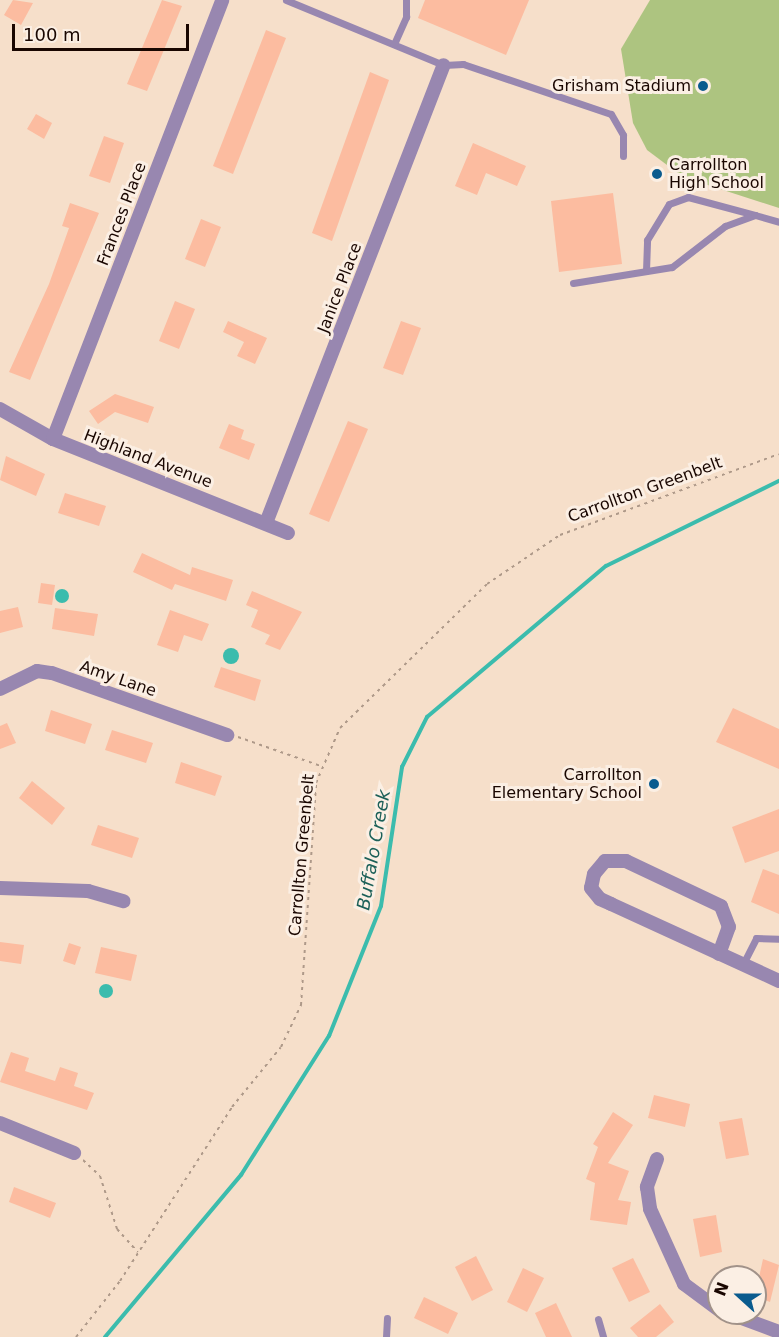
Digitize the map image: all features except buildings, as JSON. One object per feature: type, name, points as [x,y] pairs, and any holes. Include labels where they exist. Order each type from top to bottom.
[{"type":"street","name":"Frances Place","points":[[53,439],[222,0]]},
{"type":"street","name":"Janice Place","points":[[266,523],[444,65]]},
{"type":"street","name":"Highland Avenue","points":[[0,409],[53,439],[288,532]]},
{"type":"street","name":"Amy Lane","points":[[0,689],[37,671],[52,673],[227,735]]},
{"type":"street","points":[[719,954],[727,916],[694,892],[626,861],[605,861],[591,888],[611,904],[719,954],[779,981]]},
{"type":"street","points":[[0,888],[88,891],[124,901]]},
{"type":"street","points":[[0,1124],[74,1153]]},
{"type":"street","points":[[657,1159],[647,1187],[650,1209],[684,1284],[707,1301]]},
{"type":"street","points":[[760,1325],[779,1332]]},
{"type":"lane","points":[[286,0],[444,65],[463,64],[611,114],[623,135],[623,156]]},
{"type":"lane","points":[[394,44],[406,16],[406,0]]},
{"type":"lane","points":[[646,271],[647,240],[669,204],[688,197],[779,222]]},
{"type":"lane","points":[[573,283],[672,267],[725,226],[755,215]]},
{"type":"lane","points":[[743,964],[756,938],[779,939]]},
{"type":"lane","points":[[386,1337],[387,1318]]},
{"type":"lane","points":[[598,1319],[603,1337]]},
{"type":"path","name":"Carrollton Greenbelt","points":[[76,1337],[138,1252],[196,1158],[281,1047],[301,1005],[321,766],[340,728],[487,584],[560,535],[779,454]]},
{"type":"path","points":[[227,735],[321,766]]},
{"type":"path","points":[[74,1153],[100,1176],[113,1221],[138,1252]]},
{"type":"green space","name":"Grisham Stadium","points":[[650,0],[779,0],[779,208],[683,177],[647,150],[633,123],[621,49]]},
{"type":"water","points":[[59,589],[65,589],[69,596],[65,603],[59,603],[55,599],[55,593]]},
{"type":"water","points":[[228,648],[234,648],[239,656],[237,662],[228,664],[223,659],[223,653]]},
{"type":"water","points":[[103,984],[109,984],[113,991],[109,998],[103,998],[99,994],[99,988]]},
{"type":"waterway","name":"Buffalo Creek","points":[[105,1337],[241,1175],[329,1036],[381,906],[402,767],[427,717],[606,566],[779,481]]},
{"type":"place","name":"Grisham Stadium","points":[[703,86]]},
{"type":"place","name":"Carrollton High School","points":[[657,174]]},
{"type":"place","name":"Carrollton Elementary School","points":[[654,784]]}]
